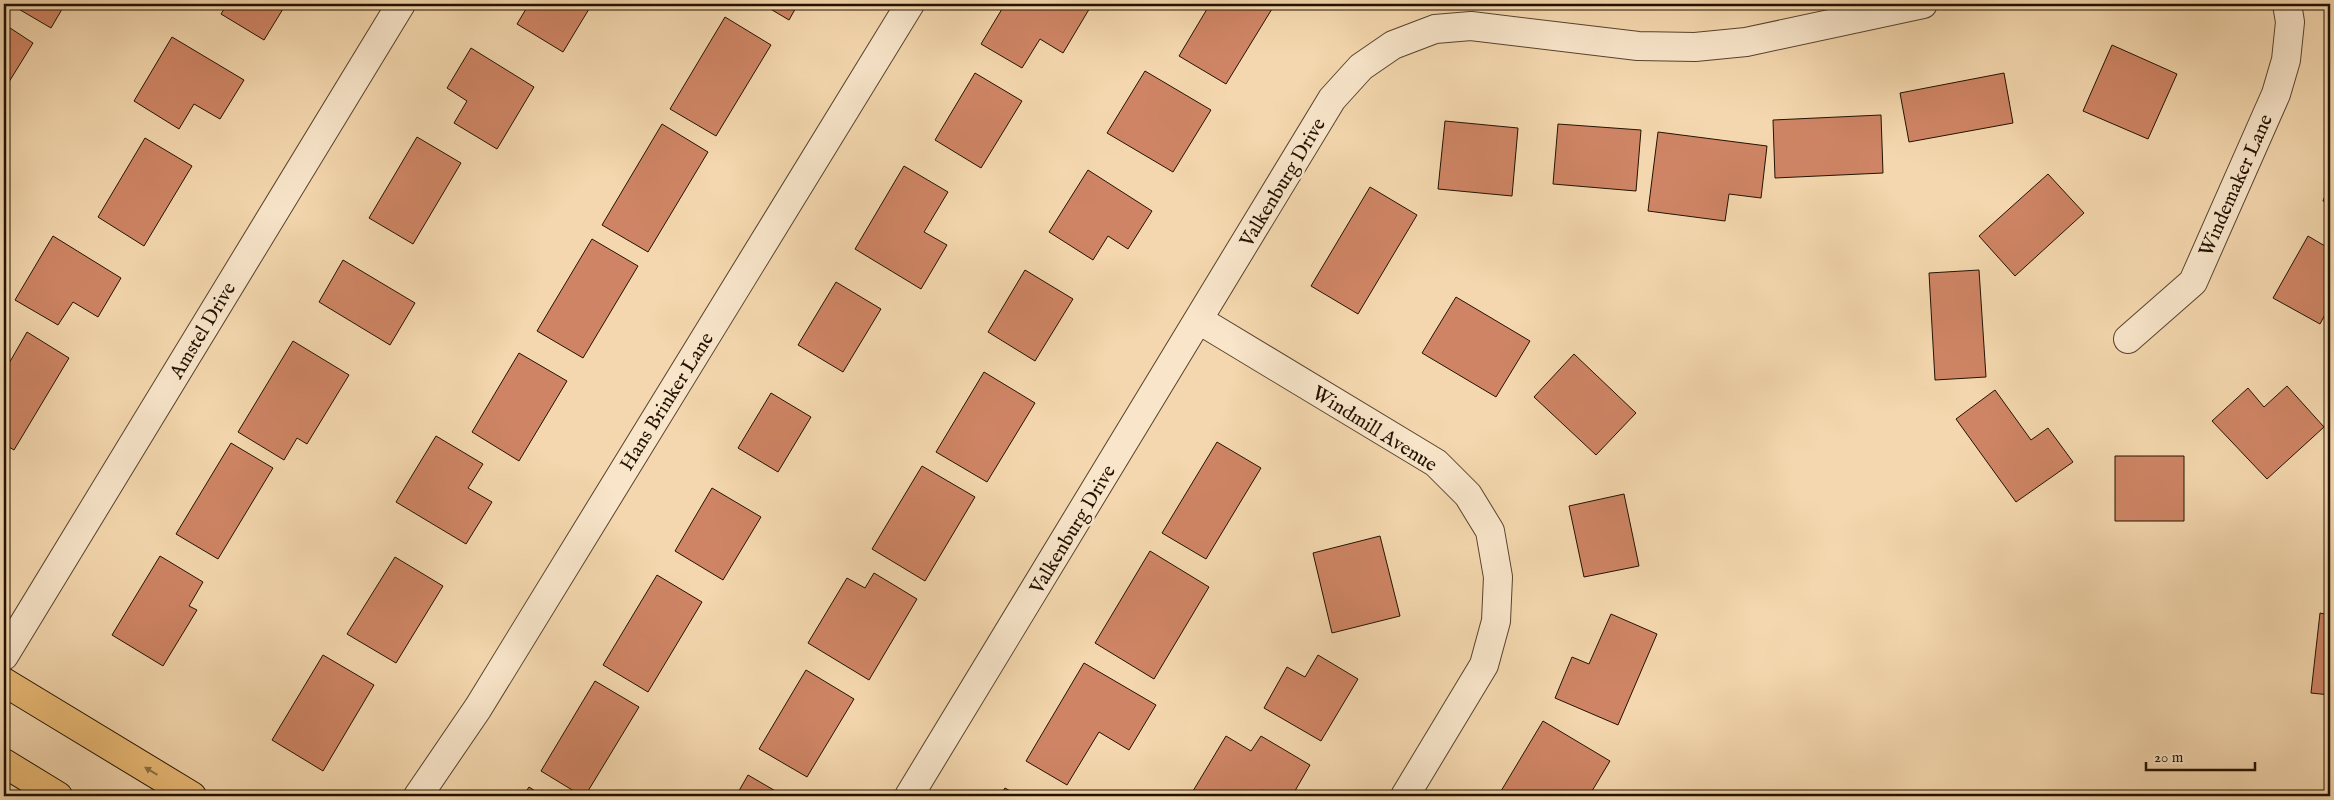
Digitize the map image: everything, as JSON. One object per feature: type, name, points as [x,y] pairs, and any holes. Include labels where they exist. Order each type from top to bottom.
[{"type":"main road","points":[[4,682],[192,796]]},
{"type":"main road","points":[[4,763],[58,796]]},
{"type":"street","name":"Amstel Drive","points":[[4,656],[401,4]]},
{"type":"street","name":"Hans Brinker Lane","points":[[418,796],[478,708],[910,4]]},
{"type":"street","name":"Valkenburg Drive","points":[[909,796],[1332,99],[1361,67],[1393,45],[1435,29],[1471,26],[1638,46],[1695,47],[1746,42],[1923,4]]},
{"type":"street","name":"Windemaker Lane","points":[[2128,339],[2193,282],[2276,94],[2286,60],[2290,22],[2287,4]]},
{"type":"street","name":"Windmill Avenue","points":[[1199,320],[1436,463],[1468,495],[1490,531],[1498,576],[1498,594],[1496,621],[1484,665],[1405,796]]},
{"type":"building","points":[[10,4],[65,4],[51,28]]},
{"type":"building","points":[[227,4],[286,4],[264,40],[221,14]]},
{"type":"building","points":[[529,4],[592,4],[563,52],[517,24]]},
{"type":"building","points":[[762,4],[798,4],[789,20]]},
{"type":"building","points":[[1005,4],[1087,4],[1091,6],[1063,53],[1040,39],[1022,68],[981,44]]},
{"type":"building","points":[[1210,4],[1275,4],[1226,84],[1179,56]]},
{"type":"building","points":[[725,17],[771,45],[716,136],[670,109]]},
{"type":"building","points":[[4,24],[33,43],[4,90]]},
{"type":"building","points":[[172,37],[244,80],[220,119],[194,104],[179,129],[134,101]]},
{"type":"building","points":[[2112,45],[2177,74],[2148,139],[2083,111]]},
{"type":"building","points":[[471,48],[534,87],[497,149],[454,123],[467,101],[447,88]]},
{"type":"building","points":[[1145,71],[1211,110],[1173,172],[1107,133]]},
{"type":"building","points":[[975,73],[1022,101],[981,168],[935,140]]},
{"type":"building","points":[[2004,73],[2013,123],[1909,142],[1900,93]]},
{"type":"building","points":[[1881,115],[1883,173],[1775,178],[1773,120]]},
{"type":"building","points":[[1445,121],[1518,128],[1512,196],[1438,189]]},
{"type":"building","points":[[662,124],[708,152],[648,252],[602,225]]},
{"type":"building","points":[[1558,124],[1641,130],[1636,191],[1553,184]]},
{"type":"building","points":[[1658,132],[1767,146],[1761,198],[1729,194],[1725,221],[1648,211]]},
{"type":"building","points":[[417,137],[461,163],[413,244],[369,218]]},
{"type":"building","points":[[145,138],[192,166],[144,246],[98,217]]},
{"type":"building","points":[[904,166],[948,192],[924,232],[947,245],[921,289],[855,249]]},
{"type":"building","points":[[1088,170],[1152,211],[1128,249],[1108,236],[1093,260],[1049,232]]},
{"type":"building","points":[[2048,174],[2084,213],[2015,276],[1979,236]]},
{"type":"building","points":[[2330,183],[2330,204],[2323,201]]},
{"type":"building","points":[[1370,187],[1417,215],[1358,314],[1311,286]]},
{"type":"building","points":[[53,236],[121,278],[98,317],[73,302],[58,325],[15,300]]},
{"type":"building","points":[[2308,236],[2330,249],[2330,305],[2320,324],[2273,298]]},
{"type":"building","points":[[592,239],[638,266],[583,358],[537,331]]},
{"type":"building","points":[[343,260],[415,303],[390,345],[319,302]]},
{"type":"building","points":[[1025,270],[1073,299],[1035,361],[988,332]]},
{"type":"building","points":[[1979,270],[1986,377],[1935,380],[1929,273]]},
{"type":"building","points":[[836,282],[881,309],[843,372],[798,345]]},
{"type":"building","points":[[1456,297],[1530,341],[1496,397],[1422,353]]},
{"type":"building","points":[[27,332],[69,358],[14,450],[4,444],[4,372]]},
{"type":"building","points":[[293,341],[349,375],[307,444],[297,438],[284,460],[238,432]]},
{"type":"building","points":[[519,353],[567,381],[519,461],[472,432]]},
{"type":"building","points":[[1574,354],[1636,413],[1596,455],[1534,397]]},
{"type":"building","points":[[984,372],[1035,403],[987,482],[936,452]]},
{"type":"building","points":[[2287,386],[2324,427],[2267,479],[2212,421],[2248,388],[2264,407]]},
{"type":"building","points":[[1995,390],[2031,440],[2048,428],[2073,462],[2016,502],[1956,419]]},
{"type":"building","points":[[771,393],[811,417],[778,472],[738,448]]},
{"type":"building","points":[[436,436],[483,464],[468,488],[492,502],[466,544],[396,502]]},
{"type":"building","points":[[1217,442],[1261,468],[1206,559],[1162,533]]},
{"type":"building","points":[[231,443],[273,468],[218,559],[176,534]]},
{"type":"building","points":[[2115,456],[2184,456],[2184,521],[2115,521]]},
{"type":"building","points":[[922,466],[975,497],[925,581],[872,549]]},
{"type":"building","points":[[712,488],[761,517],[723,580],[675,551]]},
{"type":"building","points":[[1624,494],[1639,566],[1584,577],[1569,506]]},
{"type":"building","points":[[1380,536],[1400,616],[1332,633],[1313,553]]},
{"type":"building","points":[[1150,551],[1209,587],[1154,679],[1095,643]]},
{"type":"building","points":[[160,556],[203,582],[189,606],[197,610],[163,666],[112,635]]},
{"type":"building","points":[[395,557],[443,586],[396,663],[347,634]]},
{"type":"building","points":[[874,573],[917,599],[869,680],[808,643],[847,578],[865,588]]},
{"type":"building","points":[[657,575],[702,602],[648,692],[603,665]]},
{"type":"building","points":[[2320,613],[2330,615],[2330,695],[2311,693]]},
{"type":"building","points":[[1611,614],[1657,634],[1618,725],[1555,698],[1572,657],[1589,664]]},
{"type":"building","points":[[323,655],[374,685],[323,771],[272,740]]},
{"type":"building","points":[[1318,655],[1358,679],[1321,741],[1264,708],[1287,667],[1305,677]]},
{"type":"building","points":[[1084,663],[1156,705],[1129,750],[1099,732],[1067,785],[1026,761]]},
{"type":"building","points":[[806,670],[854,699],[807,777],[759,749]]},
{"type":"building","points":[[595,681],[639,707],[585,796],[582,796],[541,771]]},
{"type":"building","points":[[1543,721],[1610,761],[1589,796],[1568,796],[1560,791],[1557,796],[1498,796]]},
{"type":"building","points":[[1226,736],[1251,751],[1261,736],[1310,765],[1292,796],[1272,796],[1262,790],[1258,796],[1190,796]]},
{"type":"building","points":[[748,775],[784,796],[736,796]]},
{"type":"building","points":[[529,787],[543,796],[523,796]]},
{"type":"building","points":[[1005,788],[1019,796],[1000,796]]}]
